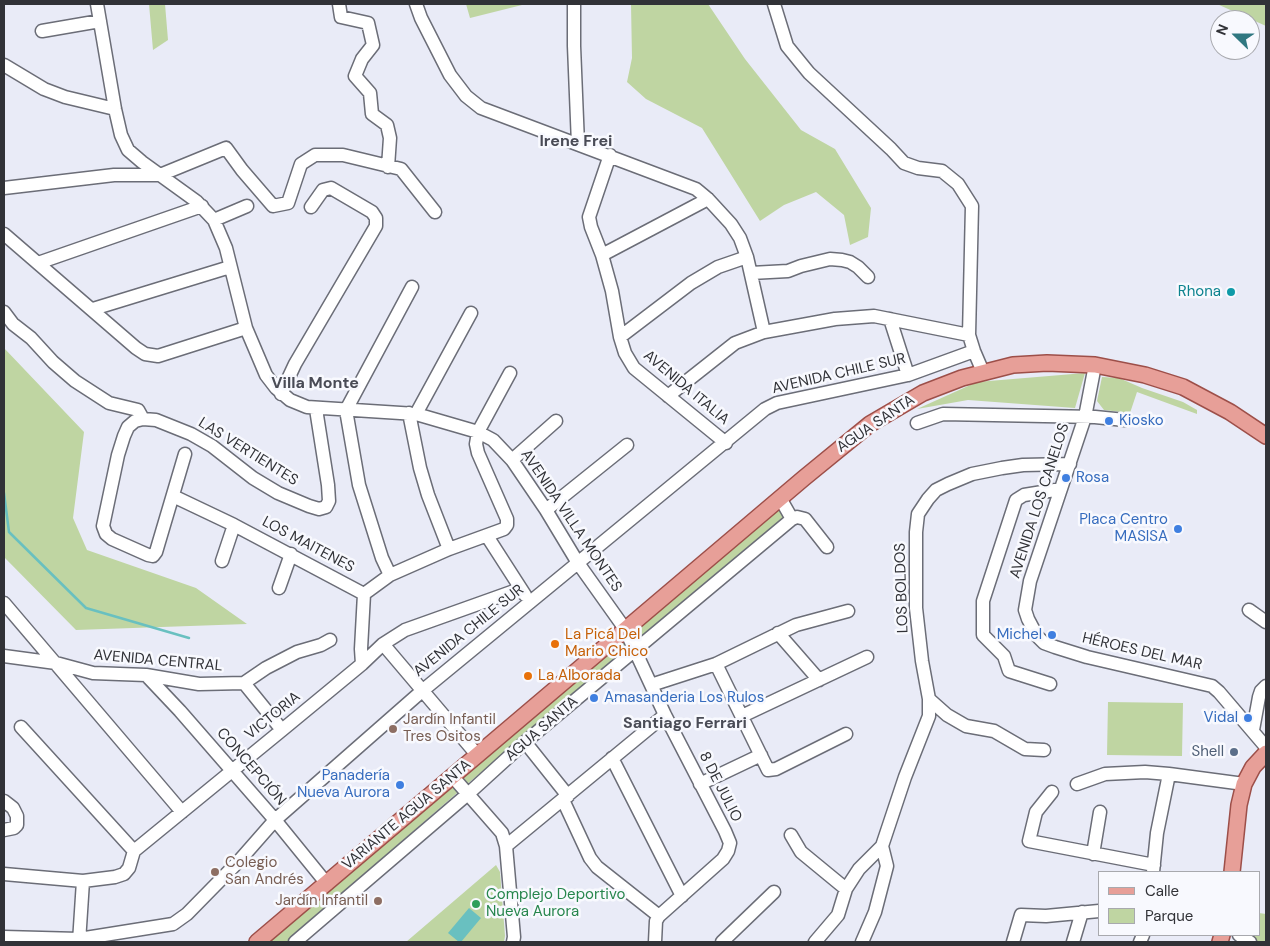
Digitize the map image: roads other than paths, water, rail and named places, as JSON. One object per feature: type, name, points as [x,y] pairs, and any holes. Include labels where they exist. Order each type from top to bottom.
[{"type":"main road","name":"AGUA SANTA","points":[[625,629],[850,440],[884,415],[923,393],[962,378],[1013,366],[1047,363],[1095,365],[1145,375],[1183,387],[1230,412],[1266,436]]},
{"type":"main road","name":"VARIANTE AGUA SANTA","points":[[258,942],[625,629]]},
{"type":"main road","points":[[1232,871],[1239,805],[1244,784],[1253,767],[1266,753]]},
{"type":"street","points":[[97,4],[115,109],[121,135],[128,150],[128,156],[123,168],[114,175]]},
{"type":"street","points":[[340,4],[340,17],[368,24],[373,45],[362,59],[355,76],[370,93],[372,114],[387,125],[390,138],[388,166]]},
{"type":"street","points":[[416,4],[421,18],[450,75],[466,96],[481,108],[696,189],[708,199],[731,224],[740,238],[748,258],[764,332]]},
{"type":"street","points":[[574,4],[578,144]]},
{"type":"street","points":[[774,4],[787,46],[809,73],[904,163],[918,168],[942,171],[958,184],[972,206],[969,335],[984,372]]},
{"type":"street","points":[[42,31],[100,21]]},
{"type":"street","points":[[4,65],[44,89],[115,109]]},
{"type":"street","points":[[4,188],[114,175],[160,175],[226,148],[273,206],[288,204],[301,164],[315,155],[343,155],[402,169],[435,212]]},
{"type":"street","name":"AVENIDA VILLA MONTES","points":[[128,150],[191,196],[214,220],[223,239],[246,328],[266,375],[282,394],[298,404],[316,409],[412,414],[478,432],[493,440],[512,460],[546,510],[578,563],[625,629]]},
{"type":"street","name":"AVENIDA ITALIA","points":[[610,156],[589,217],[612,292],[620,337],[625,353],[634,368],[726,443]]},
{"type":"street","points":[[282,394],[295,364],[376,226],[376,218],[372,212],[331,188],[324,190],[311,207]]},
{"type":"street","points":[[602,255],[708,199]]},
{"type":"street","points":[[38,263],[202,206]]},
{"type":"street","points":[[214,220],[247,206]]},
{"type":"street","points":[[4,234],[145,354],[158,356],[246,328]]},
{"type":"street","points":[[620,337],[704,275],[718,267],[748,258]]},
{"type":"street","points":[[751,273],[788,272],[801,266],[830,259],[850,262],[868,276]]},
{"type":"street","points":[[93,309],[230,267]]},
{"type":"street","points":[[390,575],[382,558],[359,485],[346,410],[412,287]]},
{"type":"street","points":[[4,312],[13,324],[31,338],[75,382],[109,403],[138,410],[141,413],[143,419],[135,421],[128,428],[118,455],[103,526],[106,534],[112,539],[148,556],[152,556],[156,552],[185,454]]},
{"type":"street","points":[[449,548],[428,495],[420,468],[412,414],[471,314]]},
{"type":"street","points":[[668,396],[735,343],[764,332],[835,319],[874,316],[969,335]]},
{"type":"street","points":[[890,319],[908,375]]},
{"type":"street","name":"AVENIDA CHILE SUR","points":[[4,937],[79,941],[173,924],[187,914],[239,861],[275,820],[422,691],[765,410],[777,403],[908,375],[974,351]]},
{"type":"street","name":"AVENIDA LOS CANELOS","points":[[1044,642],[1037,636],[1028,619],[1025,610],[1026,600],[1030,581],[1085,417],[1095,365]]},
{"type":"street","points":[[362,664],[360,649],[364,594],[390,575],[449,548],[504,529],[507,525],[507,519],[478,453],[476,444],[478,432],[510,373]]},
{"type":"street","name":"LAS VERTIENTES","points":[[143,419],[156,420],[191,434],[212,446],[253,478],[278,493],[319,509],[326,506],[329,500],[316,409]]},
{"type":"street","points":[[917,423],[943,414],[1085,417],[1125,420]]},
{"type":"street","points":[[512,460],[556,421]]},
{"type":"street","points":[[546,510],[627,445]]},
{"type":"street","name":"LOS BOLDOS","points":[[882,846],[904,777],[929,716],[929,699],[916,608],[916,532],[918,514],[936,490],[972,474],[1023,465],[1070,464]]},
{"type":"street","points":[[1050,684],[1009,671],[1004,656],[983,635],[983,601],[1016,500],[1024,495],[1061,489]]},
{"type":"street","name":"LOS MAITENES","points":[[173,496],[291,554],[364,594]]},
{"type":"street","points":[[780,498],[792,519],[797,516],[804,519],[827,547]]},
{"type":"street","name":"AGUA SANTA","points":[[295,942],[469,793],[525,742],[792,519]]},
{"type":"street","points":[[222,561],[234,525]]},
{"type":"street","points":[[487,536],[530,602]]},
{"type":"street","points":[[279,588],[291,554]]},
{"type":"street","name":"VICTORIA","points":[[4,874],[83,881],[124,874],[129,868],[134,851],[362,664],[383,644],[405,630],[520,589]]},
{"type":"street","points":[[4,603],[182,812]]},
{"type":"street","points":[[1249,610],[1266,622]]},
{"type":"street","points":[[650,685],[716,664],[796,625],[848,611]]},
{"type":"street","name":"8 DE JULIO","points":[[625,629],[665,716],[730,843],[723,859],[658,916]]},
{"type":"street","points":[[778,633],[819,680]]},
{"type":"street","points":[[282,730],[244,683],[266,668],[297,652],[321,645],[330,640]]},
{"type":"street","name":"HÉROES DEL MAR","points":[[1044,642],[1087,657],[1212,686],[1253,730],[1266,748]]},
{"type":"street","points":[[383,644],[478,756]]},
{"type":"street","name":"AVENIDA CENTRAL","points":[[4,656],[56,663],[93,673],[146,675],[199,684],[244,683]]},
{"type":"street","points":[[742,716],[866,657]]},
{"type":"street","points":[[716,664],[768,770],[776,769],[846,734]]},
{"type":"street","name":"CONCEPCIÓN","points":[[146,675],[180,710],[232,770],[326,884]]},
{"type":"street","points":[[1253,730],[1259,697],[1261,691],[1266,686]]},
{"type":"street","points":[[929,699],[947,715],[966,726],[994,731],[1025,749],[1044,750]]},
{"type":"street","points":[[506,846],[665,716]]},
{"type":"street","points":[[21,727],[134,851]]},
{"type":"street","points":[[525,742],[566,798],[590,858],[597,867],[658,916],[655,942]]},
{"type":"street","points":[[700,784],[761,755]]},
{"type":"street","points":[[612,758],[682,896]]},
{"type":"street","points":[[1077,784],[1105,774],[1145,772],[1244,784]]},
{"type":"street","points":[[1052,792],[1036,812],[1028,841],[1093,854],[1153,869],[1157,834],[1169,774]]},
{"type":"street","points":[[453,777],[469,793],[502,833],[506,846],[513,942]]},
{"type":"street","points":[[4,801],[13,808],[17,816],[17,824],[14,828],[4,830]]},
{"type":"street","points":[[1093,854],[1100,812]]},
{"type":"street","points":[[791,835],[801,852],[846,889]]},
{"type":"street","points":[[815,942],[838,915],[846,889],[859,869],[882,846]]},
{"type":"street","points":[[862,942],[874,912],[887,866],[882,846]]},
{"type":"street","points":[[79,941],[83,881]]},
{"type":"street","points":[[722,942],[774,892]]},
{"type":"street","points":[[1013,942],[1021,915],[1046,916],[1098,911]]},
{"type":"street","points":[[1073,942],[1082,912]]},
{"type":"waterway","points":[[4,493],[9,532],[86,608],[189,638]]},
{"type":"place","name":"Rhona","points":[[1231,292]]},
{"type":"place","name":"Kiosko","points":[[1109,421]]},
{"type":"place","name":"Rosa","points":[[1066,478]]},
{"type":"place","name":"Placa Centro MASISA","points":[[1178,529]]},
{"type":"place","name":"Michel","points":[[1052,635]]},
{"type":"place","name":"La Picá Del Mario Chico","points":[[555,644]]},
{"type":"place","name":"La Alborada","points":[[528,676]]},
{"type":"place","name":"Amasanderia Los Rulos","points":[[594,698]]},
{"type":"place","name":"Vidal","points":[[1248,718]]},
{"type":"place","name":"Jardín Infantil Tres Ositos","points":[[393,729]]},
{"type":"place","name":"Shell","points":[[1234,752]]},
{"type":"place","name":"Panadería Nueva Aurora","points":[[400,785]]},
{"type":"place","name":"Colegio San Andrés","points":[[215,872]]},
{"type":"place","name":"Jardín Infantil","points":[[378,901]]},
{"type":"place","name":"Complejo Deportivo Nueva Aurora","points":[[476,904]]},
{"type":"district","name":"Irene Frei","points":[[576,142]]},
{"type":"district","name":"Villa Monte","points":[[315,384]]},
{"type":"district","name":"Santiago Ferrari","points":[[685,724]]}]
